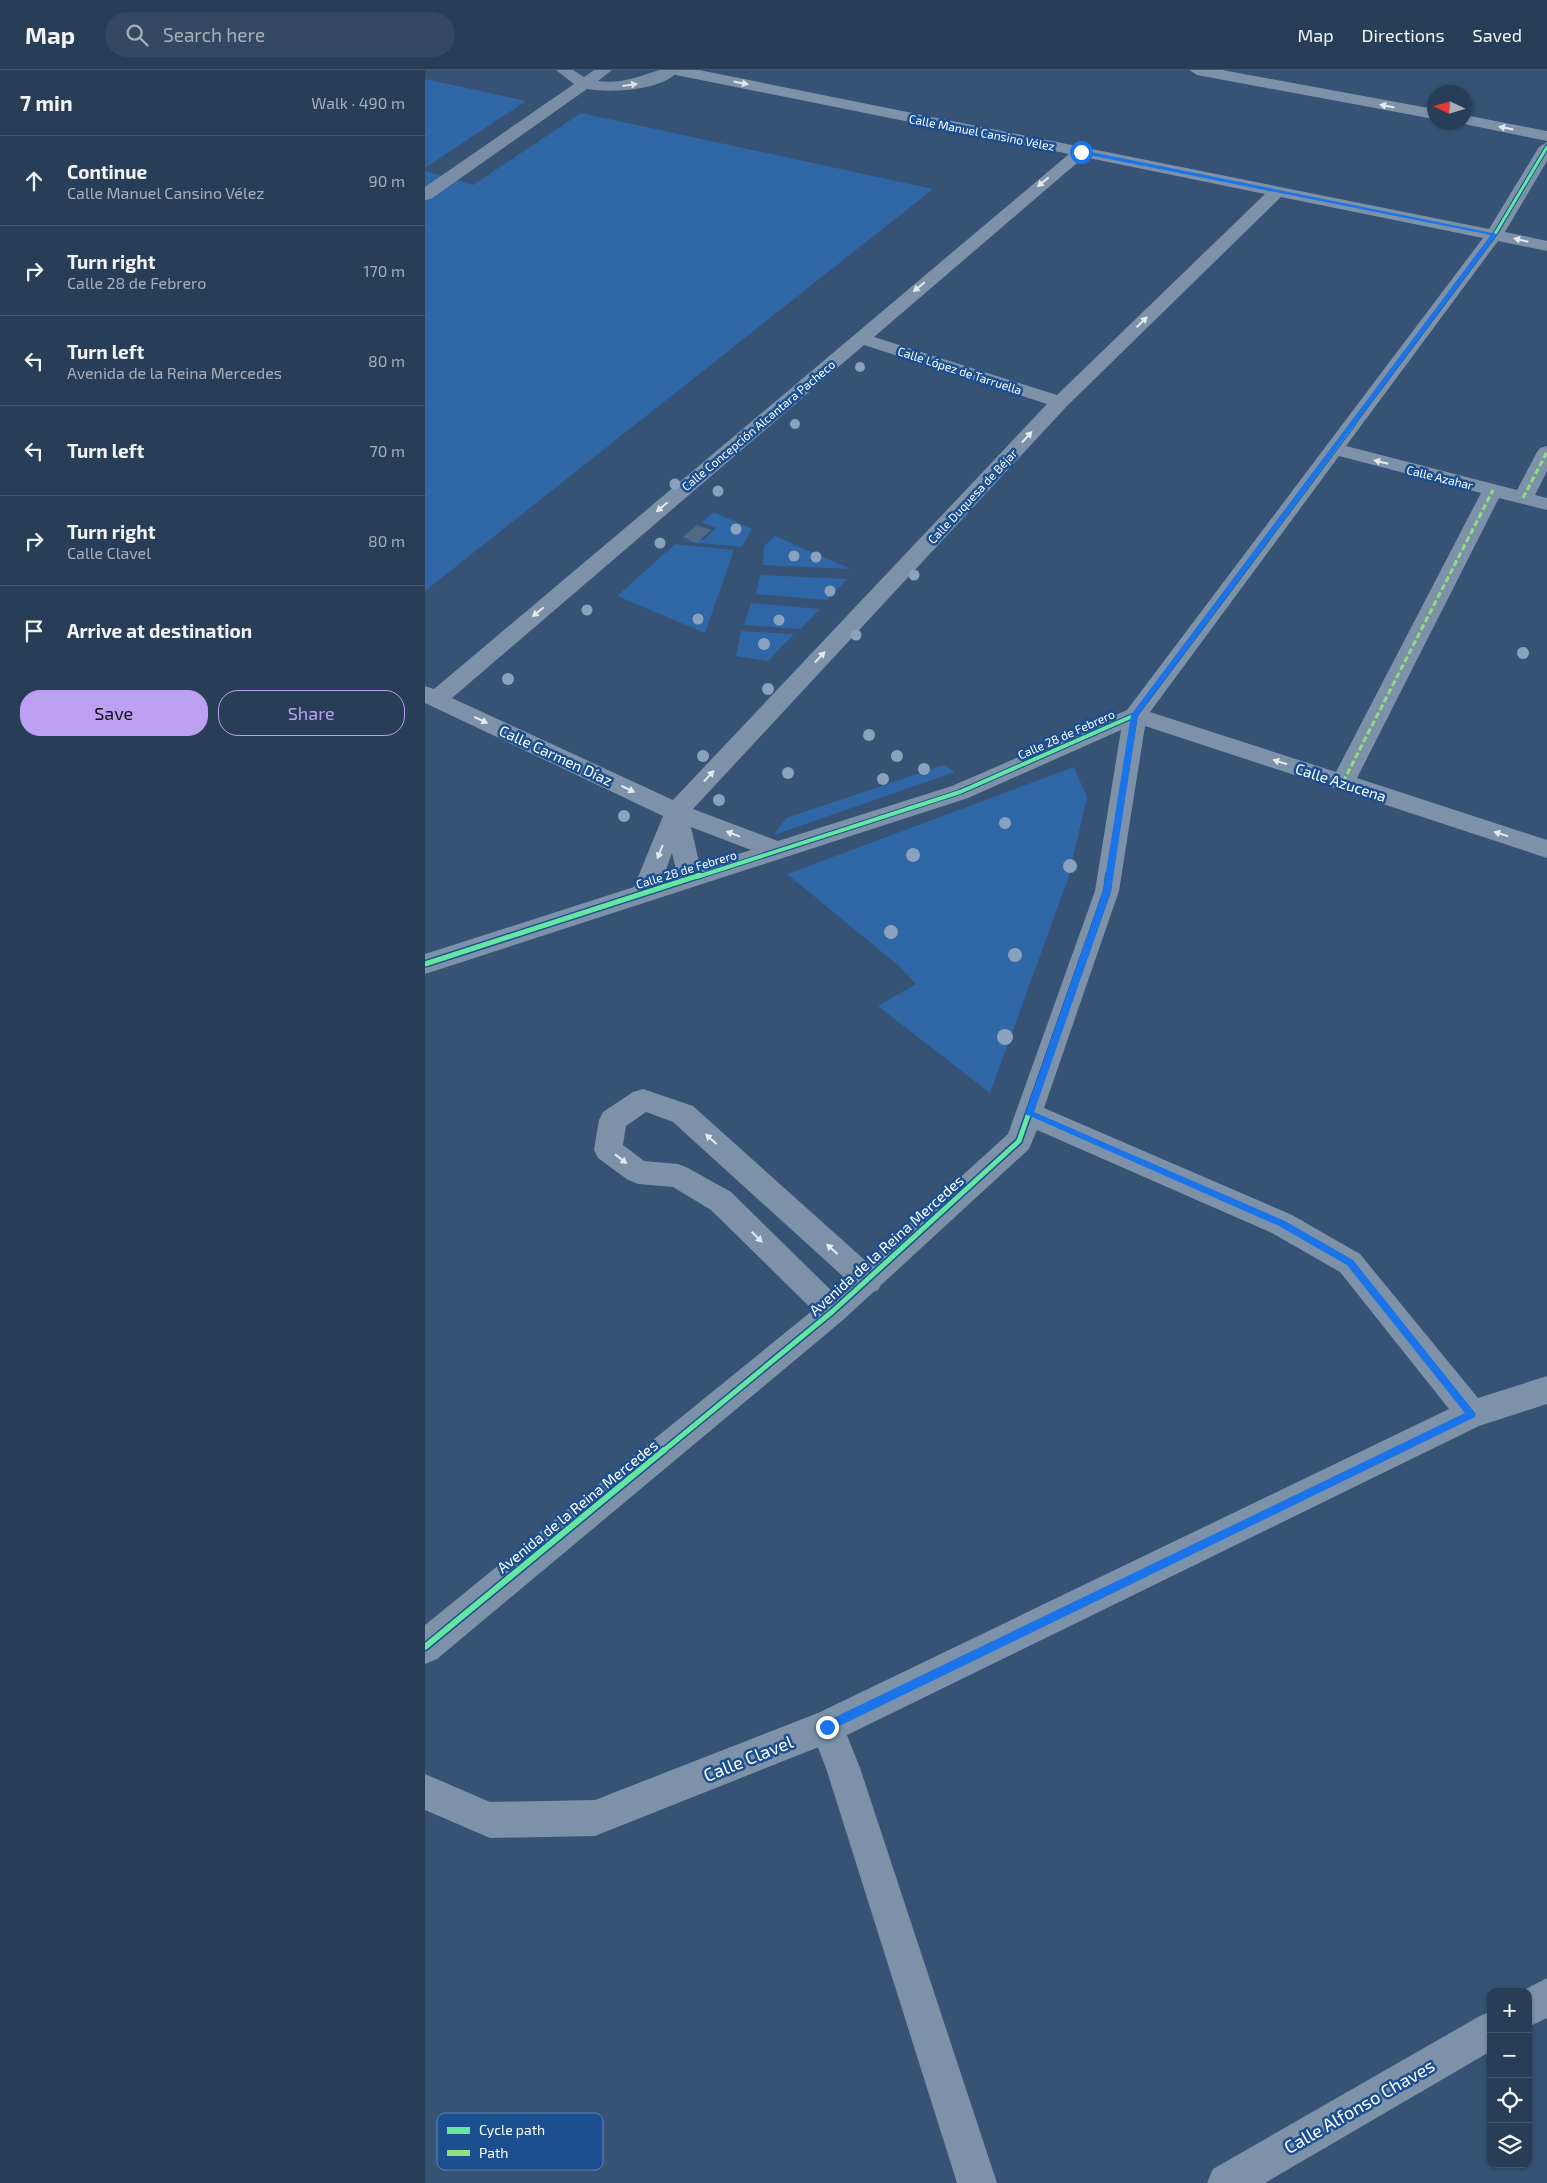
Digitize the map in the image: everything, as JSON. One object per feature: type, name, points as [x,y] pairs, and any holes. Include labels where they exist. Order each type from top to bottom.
[{"type":"street","points":[[564,70],[573,78],[586,83],[624,86],[643,83],[660,77],[671,70]]},
{"type":"street","points":[[425,195],[604,70]]},
{"type":"street","name":"Calle Manuel Cansino Vélez","points":[[676,70],[1547,246]]},
{"type":"street","points":[[1197,70],[1427,113]]},
{"type":"street","points":[[1472,121],[1547,136]]},
{"type":"street","name":"Calle 28 de Febrero","points":[[425,964],[961,792],[1135,715],[1495,234],[1547,147]]},
{"type":"street","name":"Calle Concepción Alcantara Pacheco","points":[[431,696],[1081,152]]},
{"type":"street","name":"Calle Duquesa de Béjar","points":[[676,812],[1060,402],[1278,191]]},
{"type":"street","name":"Calle López de Tarruella","points":[[860,338],[1060,402]]},
{"type":"street","name":"Calle Azahar","points":[[1333,449],[1547,504]]},
{"type":"street","points":[[1523,498],[1547,452]]},
{"type":"street","points":[[1343,782],[1493,490]]},
{"type":"street","name":"Calle Carmen Díaz","points":[[431,696],[676,812],[778,851]]},
{"type":"street","name":"Calle Azucena","points":[[1135,715],[1547,849]]},
{"type":"street","name":"Avenida de la Reina Mercedes","points":[[425,1646],[833,1311],[1019,1141],[1107,891],[1135,715]]},
{"type":"street","points":[[676,812],[690,878]]},
{"type":"street","points":[[645,892],[676,812]]},
{"type":"street","points":[[833,1311],[721,1201],[678,1176],[638,1172],[608,1150],[613,1120],[643,1100],[683,1114],[868,1281]]},
{"type":"street","points":[[1029,1114],[1282,1224],[1350,1263],[1472,1414]]},
{"type":"street","name":"Calle Clavel","points":[[425,1792],[490,1820],[595,1818],[827,1727],[1472,1414],[1547,1390]]},
{"type":"street","points":[[827,1727],[846,1777],[977,2183]]},
{"type":"street","points":[[1532,2006],[1547,1997]]},
{"type":"street","name":"Calle Alfonso Chaves","points":[[1227,2183],[1487,2032]]},
{"type":"shaded area","points":[[425,79],[526,101],[425,168]]},
{"type":"shaded area","points":[[581,113],[933,189],[425,591],[425,171],[473,185]]},
{"type":"shaded area","points":[[714,512],[752,529],[742,547],[680,541],[704,540],[716,528],[701,522]]},
{"type":"shaded area","points":[[775,536],[851,569],[763,565],[764,546]]},
{"type":"shaded area","points":[[675,544],[734,550],[705,633],[617,596]]},
{"type":"shaded area","points":[[760,575],[847,579],[827,600],[756,594]]},
{"type":"shaded area","points":[[751,603],[820,609],[800,629],[744,625]]},
{"type":"shaded area","points":[[741,631],[794,634],[768,661],[736,656]]},
{"type":"shaded area","points":[[944,765],[955,772],[774,835],[786,818]]},
{"type":"shaded area","points":[[1074,767],[1087,797],[1068,879],[990,1093],[878,1006],[916,984],[899,966],[787,874]]},
{"type":"building","points":[[697,525],[711,530],[697,543],[683,537]]},
{"type":"marked path","points":[[1523,498],[1547,452]]},
{"type":"marked path","points":[[1343,782],[1493,490]]},
{"type":"marked path","points":[[1029,1114],[1282,1224],[1350,1263],[1472,1414]]},
{"type":"cycle path","points":[[425,964],[960,792],[1135,715],[1495,234],[1547,147]]},
{"type":"cycle path","points":[[425,1647],[833,1311],[1019,1141],[1107,891],[1135,715]]},
{"type":"route","points":[[827,1727],[1472,1414],[1429,1362],[1412,1337],[1350,1263],[1282,1224],[1029,1114],[1107,891],[1135,715],[1495,234],[1081,152]]}]
